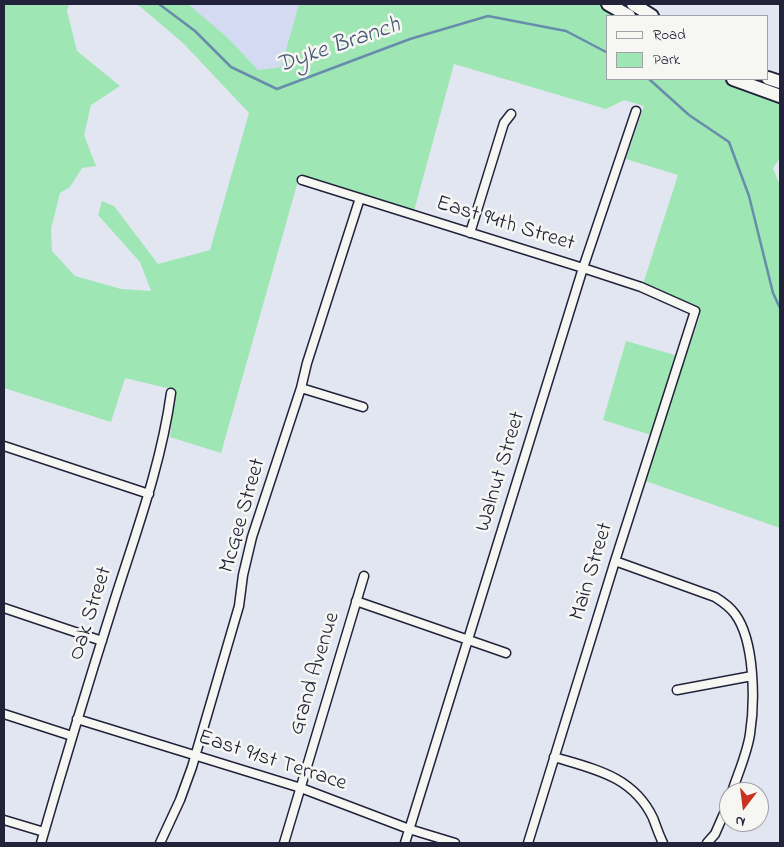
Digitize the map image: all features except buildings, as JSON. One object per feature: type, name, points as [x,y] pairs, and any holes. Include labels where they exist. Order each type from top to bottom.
[{"type":"main road","points":[[608,4],[627,15]]},
{"type":"main road","points":[[633,4],[650,15]]},
{"type":"main road","points":[[736,80],[780,96]]},
{"type":"street","name":"Walnut Street","points":[[405,843],[583,268],[636,111]]},
{"type":"street","points":[[470,233],[504,123],[512,114]]},
{"type":"street","name":"East 94th Street","points":[[302,180],[640,287],[695,311]]},
{"type":"street","name":"McGee Street","points":[[160,843],[180,800],[196,755],[239,606],[243,575],[252,537],[360,198]]},
{"type":"street","name":"Main Street","points":[[528,843],[695,311]]},
{"type":"street","points":[[301,388],[363,407]]},
{"type":"street","name":"Oak Street","points":[[41,843],[77,718],[148,494],[163,442],[171,393]]},
{"type":"street","points":[[4,446],[148,494]]},
{"type":"street","points":[[615,561],[715,597],[736,615],[743,628],[749,653],[754,695],[750,734],[735,782]]},
{"type":"street","name":"Grand Avenue","points":[[284,843],[364,576]]},
{"type":"street","points":[[356,602],[506,653]]},
{"type":"street","points":[[4,608],[102,641]]},
{"type":"street","points":[[677,690],[752,676]]},
{"type":"street","points":[[4,714],[72,736]]},
{"type":"street","name":"East 91st Terrace","points":[[77,718],[301,788],[409,829],[455,843]]},
{"type":"street","points":[[554,757],[604,771],[632,790],[643,802],[652,817],[663,843]]},
{"type":"street","points":[[4,820],[44,832]]},
{"type":"street","points":[[707,843],[715,834],[719,825]]},
{"type":"shaded area","points":[[188,4],[299,4],[281,67],[258,70],[228,38]]},
{"type":"green space","points":[[4,4],[69,4],[67,11],[77,51],[120,86],[91,105],[84,135],[96,166],[82,168],[70,187],[60,193],[51,229],[52,251],[75,276],[121,289],[151,291],[140,262],[98,215],[102,201],[114,206],[158,264],[210,250],[249,113],[183,43],[137,4],[188,4],[228,38],[258,70],[281,67],[299,4],[598,4],[617,15],[606,15],[606,80],[725,80],[736,86],[780,101],[780,158],[773,168],[780,186],[780,528],[637,478],[651,435],[603,420],[626,341],[685,358],[700,316],[698,308],[643,284],[678,175],[626,159],[644,106],[624,100],[606,109],[454,64],[414,211],[300,174],[221,453],[170,437],[175,390],[125,378],[111,422],[4,388]]},
{"type":"waterway","name":"Dyke Branch","points":[[159,4],[195,31],[231,67],[277,89],[410,39],[488,16],[566,31],[606,52]]},
{"type":"waterway","name":"Dyke Branch","points":[[650,80],[689,115],[729,142],[749,196],[773,293],[780,308]]}]
